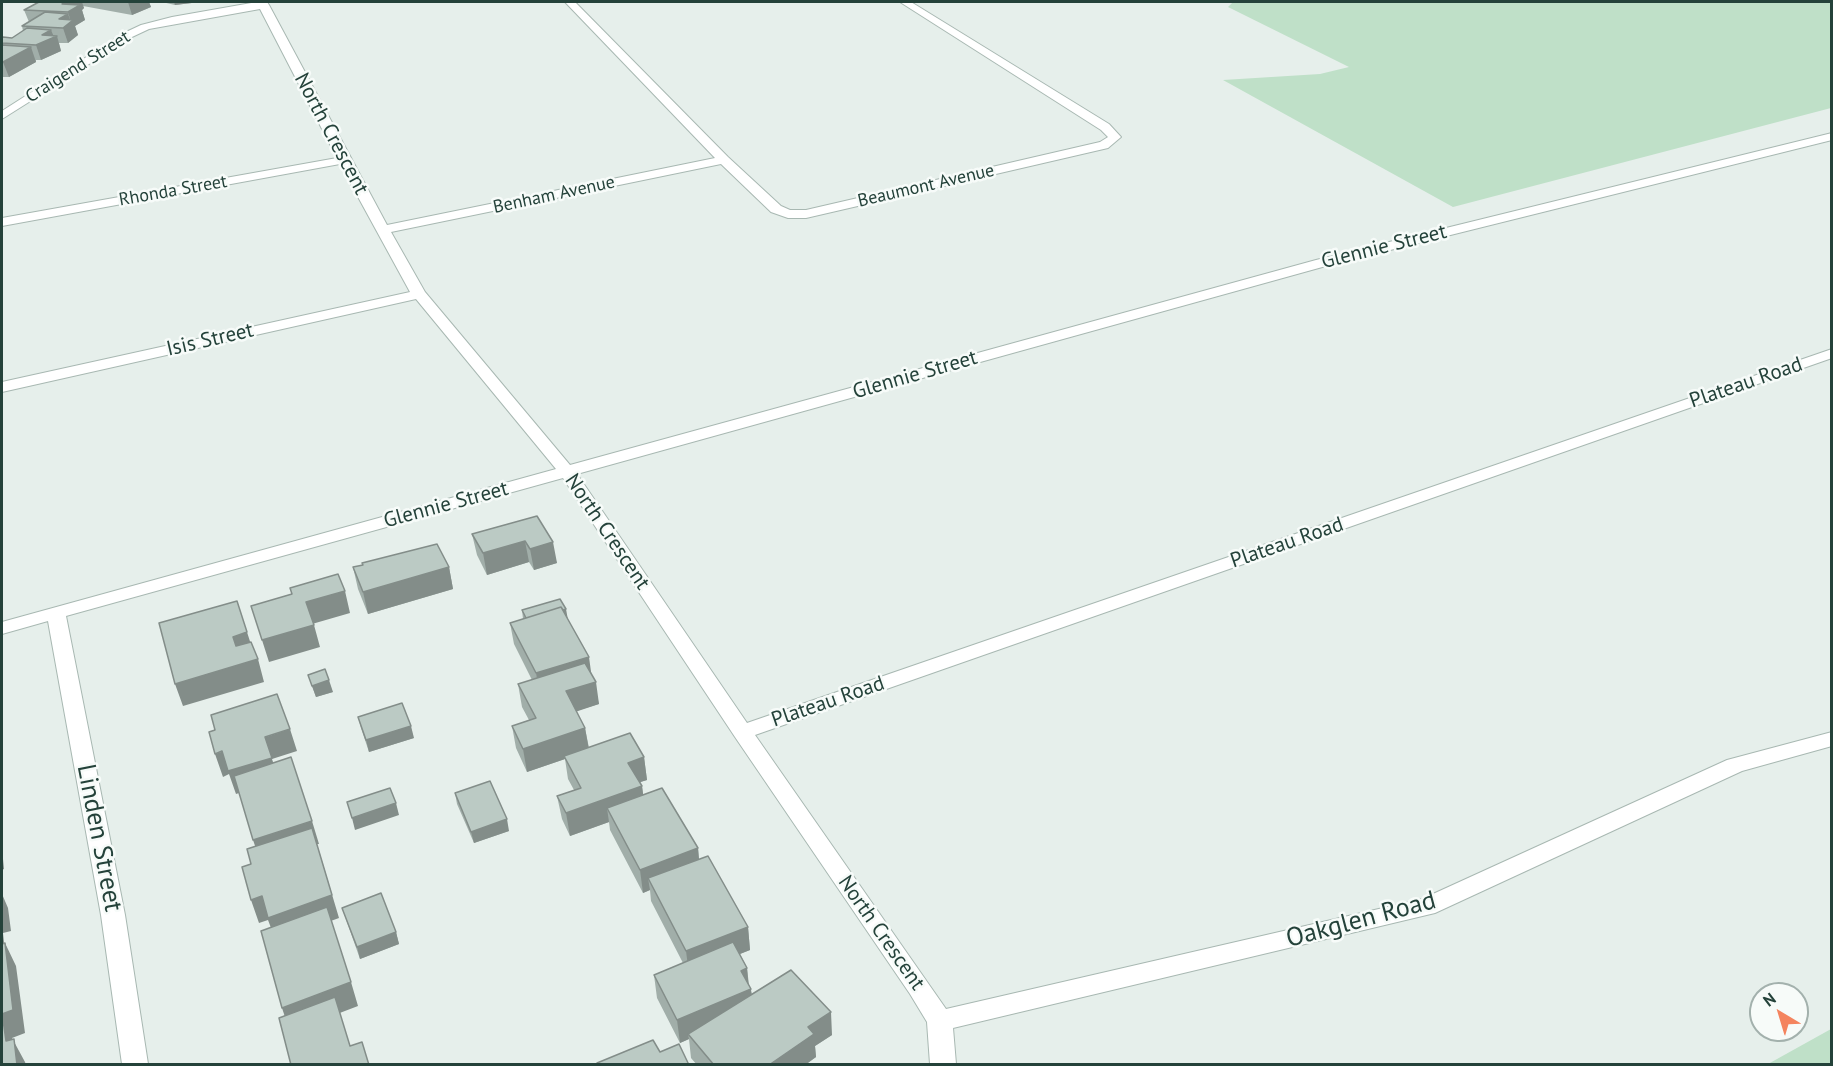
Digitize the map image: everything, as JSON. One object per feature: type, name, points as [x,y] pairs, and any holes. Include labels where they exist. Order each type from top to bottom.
[{"type":"street","name":"Beaumont Avenue","points":[[570,2],[724,160],[776,209],[788,214],[806,214],[1104,146],[1115,137],[1105,128],[905,2]]},
{"type":"street","name":"Craigend Street","points":[[2,116],[128,35],[145,27],[263,3]]},
{"type":"street","name":"North Crescent","points":[[263,3],[344,160],[419,294],[567,472],[742,732],[919,987],[940,1021],[943,1065]]},
{"type":"street","name":"Glennie Street","points":[[2,628],[1321,263],[1832,136]]},
{"type":"street","name":"Rhonda Street","points":[[2,222],[344,160]]},
{"type":"street","name":"Benham Avenue","points":[[383,230],[724,160]]},
{"type":"street","name":"Isis Street","points":[[2,387],[419,294]]},
{"type":"street","name":"Plateau Road","points":[[742,732],[1832,353]]},
{"type":"street","name":"Linden Street","points":[[56,613],[113,915],[135,1065]]},
{"type":"street","name":"Oakglen Road","points":[[940,1021],[1427,907],[1735,765],[1832,739]]},
{"type":"green space","points":[[1233,2],[1831,2],[1831,108],[1453,207],[1223,80],[1320,74],[1349,67],[1228,7]]},
{"type":"green space","points":[[1831,1029],[1831,1064],[1768,1064],[1809,1042]]},
{"type":"building","points":[[39,2],[66,2],[62,4],[80,5],[68,12],[24,10]]},
{"type":"building","points":[[45,12],[68,14],[59,19],[73,20],[63,28],[22,26]]},
{"type":"building","points":[[27,28],[51,30],[42,35],[57,36],[36,45],[2,43],[3,37],[12,38]]},
{"type":"building","points":[[2,45],[31,47],[2,62]]},
{"type":"building","points":[[537,516],[553,542],[530,549],[525,541],[483,553],[472,534]]},
{"type":"building","points":[[437,544],[449,567],[363,592],[353,567]]},
{"type":"building","points":[[338,574],[345,591],[306,602],[314,625],[262,640],[251,606],[292,594],[290,588]]},
{"type":"building","points":[[560,599],[566,609],[563,610],[561,607],[526,618],[522,610]]},
{"type":"building","points":[[237,601],[247,632],[233,637],[236,646],[251,642],[258,659],[175,684],[159,623]]},
{"type":"building","points":[[561,607],[589,657],[536,673],[510,623]]},
{"type":"building","points":[[585,663],[596,682],[566,691],[585,728],[523,749],[512,726],[536,718],[518,684]]},
{"type":"building","points":[[325,669],[329,680],[312,686],[308,675]]},
{"type":"building","points":[[277,694],[290,729],[265,737],[272,758],[228,771],[222,751],[215,754],[209,732],[215,730],[211,715]]},
{"type":"building","points":[[402,703],[411,726],[366,740],[358,717]]},
{"type":"building","points":[[630,733],[644,757],[628,763],[642,786],[566,813],[557,796],[581,788],[564,756]]},
{"type":"building","points":[[291,757],[312,821],[253,840],[234,776]]},
{"type":"building","points":[[490,781],[507,819],[471,832],[455,793]]},
{"type":"building","points":[[390,788],[396,803],[352,818],[347,802]]},
{"type":"building","points":[[662,788],[698,848],[640,870],[607,808]]},
{"type":"building","points":[[312,828],[332,895],[268,918],[262,896],[251,900],[242,867],[251,864],[247,849]]},
{"type":"building","points":[[708,856],[748,927],[686,951],[648,878]]},
{"type":"building","points":[[381,893],[396,932],[357,947],[342,908]]},
{"type":"building","points":[[327,907],[351,982],[282,1008],[261,931]]},
{"type":"building","points":[[733,942],[747,968],[741,971],[751,989],[677,1020],[654,975]]},
{"type":"building","points":[[5,943],[13,1010],[2,1014],[2,944]]},
{"type":"building","points":[[791,970],[831,1012],[808,1027],[814,1034],[769,1065],[714,1065],[688,1034]]},
{"type":"building","points":[[335,997],[350,1046],[362,1042],[369,1065],[291,1065],[279,1018]]},
{"type":"building","points":[[2,1020],[6,1041],[14,1039],[17,1065],[2,1065]]},
{"type":"building","points":[[653,1040],[660,1052],[679,1044],[689,1065],[598,1065],[597,1063]]}]
